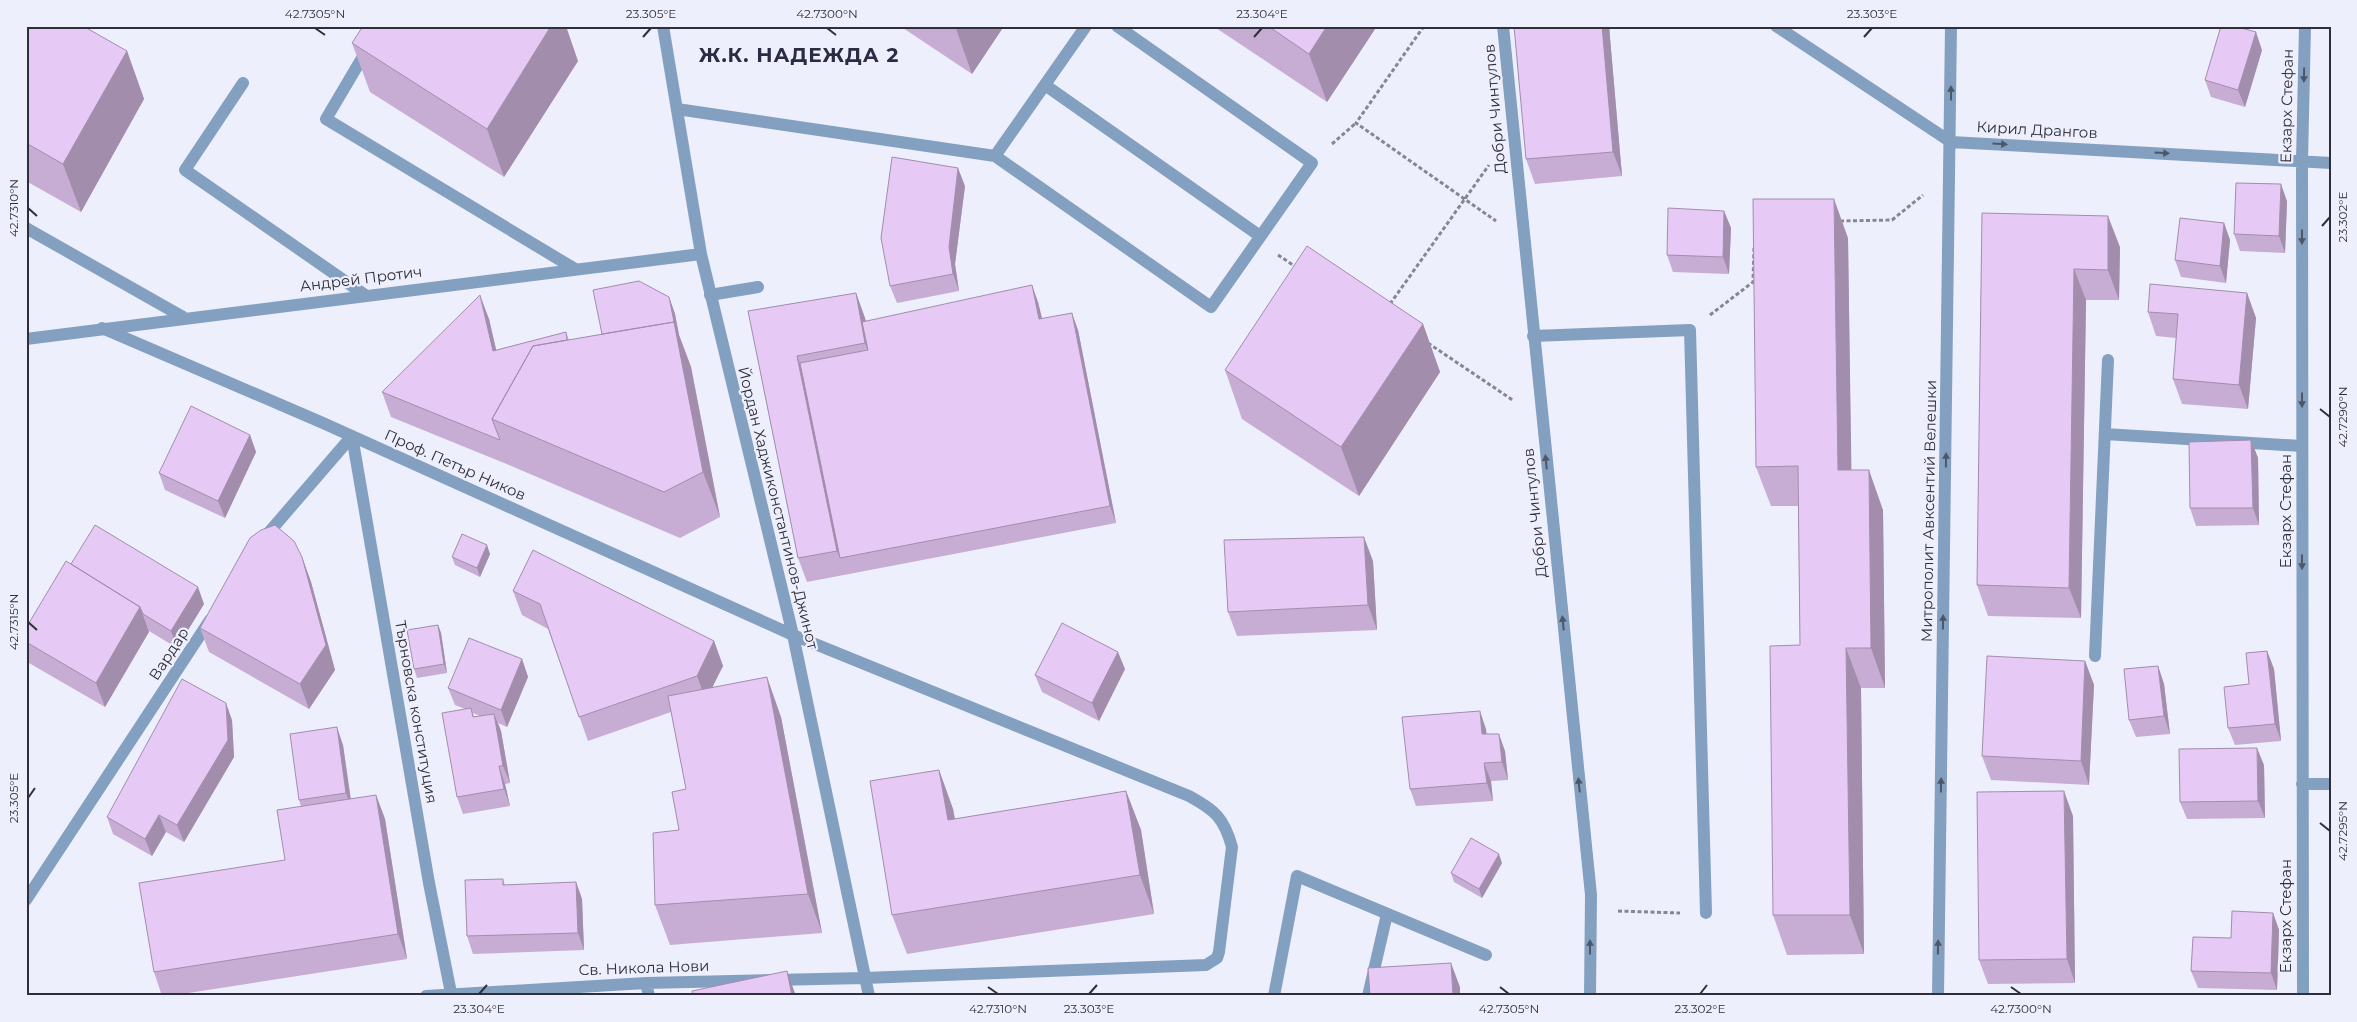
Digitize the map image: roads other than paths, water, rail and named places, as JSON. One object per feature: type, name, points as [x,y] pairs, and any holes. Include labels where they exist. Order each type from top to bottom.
[{"type":"street","points":[[380,26],[326,119],[575,269]]},
{"type":"street","name":"Йордан Хаджиконстантинов-Джинот","points":[[663,26],[701,254],[793,635],[868,996]]},
{"type":"street","points":[[995,156],[1086,26]]},
{"type":"street","points":[[677,109],[995,156],[1211,307],[1312,163],[1117,26]]},
{"type":"street","name":"Добри Чинтулов","points":[[1503,26],[1591,895],[1590,996]]},
{"type":"street","points":[[1776,26],[1951,142]]},
{"type":"street","name":"Митрополит Авксентий Велешки","points":[[1938,996],[1951,174],[1951,26]]},
{"type":"street","name":"Екзарх Стефан","points":[[2303,996],[2302,161],[2305,26]]},
{"type":"street","points":[[243,83],[185,170],[365,295]]},
{"type":"street","points":[[1045,84],[1258,238]]},
{"type":"street","name":"Кирил Дрангов","points":[[1951,142],[2331,163]]},
{"type":"street","points":[[26,228],[183,317]]},
{"type":"street","name":"Андрей Протич","points":[[26,339],[183,317],[701,254]]},
{"type":"street","points":[[710,295],[758,287]]},
{"type":"street","name":"Проф. Петър Ников","points":[[102,328],[352,436],[793,635],[1189,796],[1212,808],[1228,833],[1232,847],[1219,952],[1217,958],[1206,965],[864,978]]},
{"type":"street","points":[[1533,336],[1690,330],[1706,913]]},
{"type":"street","points":[[2095,656],[2108,360]]},
{"type":"street","points":[[2105,434],[2302,446]]},
{"type":"street","points":[[259,546],[352,436]]},
{"type":"street","name":"Търновска конституция","points":[[352,436],[428,874],[451,994]]},
{"type":"street","name":"Вардар","points":[[26,900],[216,612]]},
{"type":"street","points":[[2302,784],[2331,784]]},
{"type":"street","points":[[1274,996],[1297,876],[1486,956]]},
{"type":"street","points":[[1368,996],[1387,914]]},
{"type":"street","name":"Св. Никола Нови","points":[[426,996],[646,982],[864,978]]},
{"type":"street","points":[[646,982],[649,996]]},
{"type":"district","name":"Ж.К. НАДЕЖДА 2","points":[[799,55]]}]
